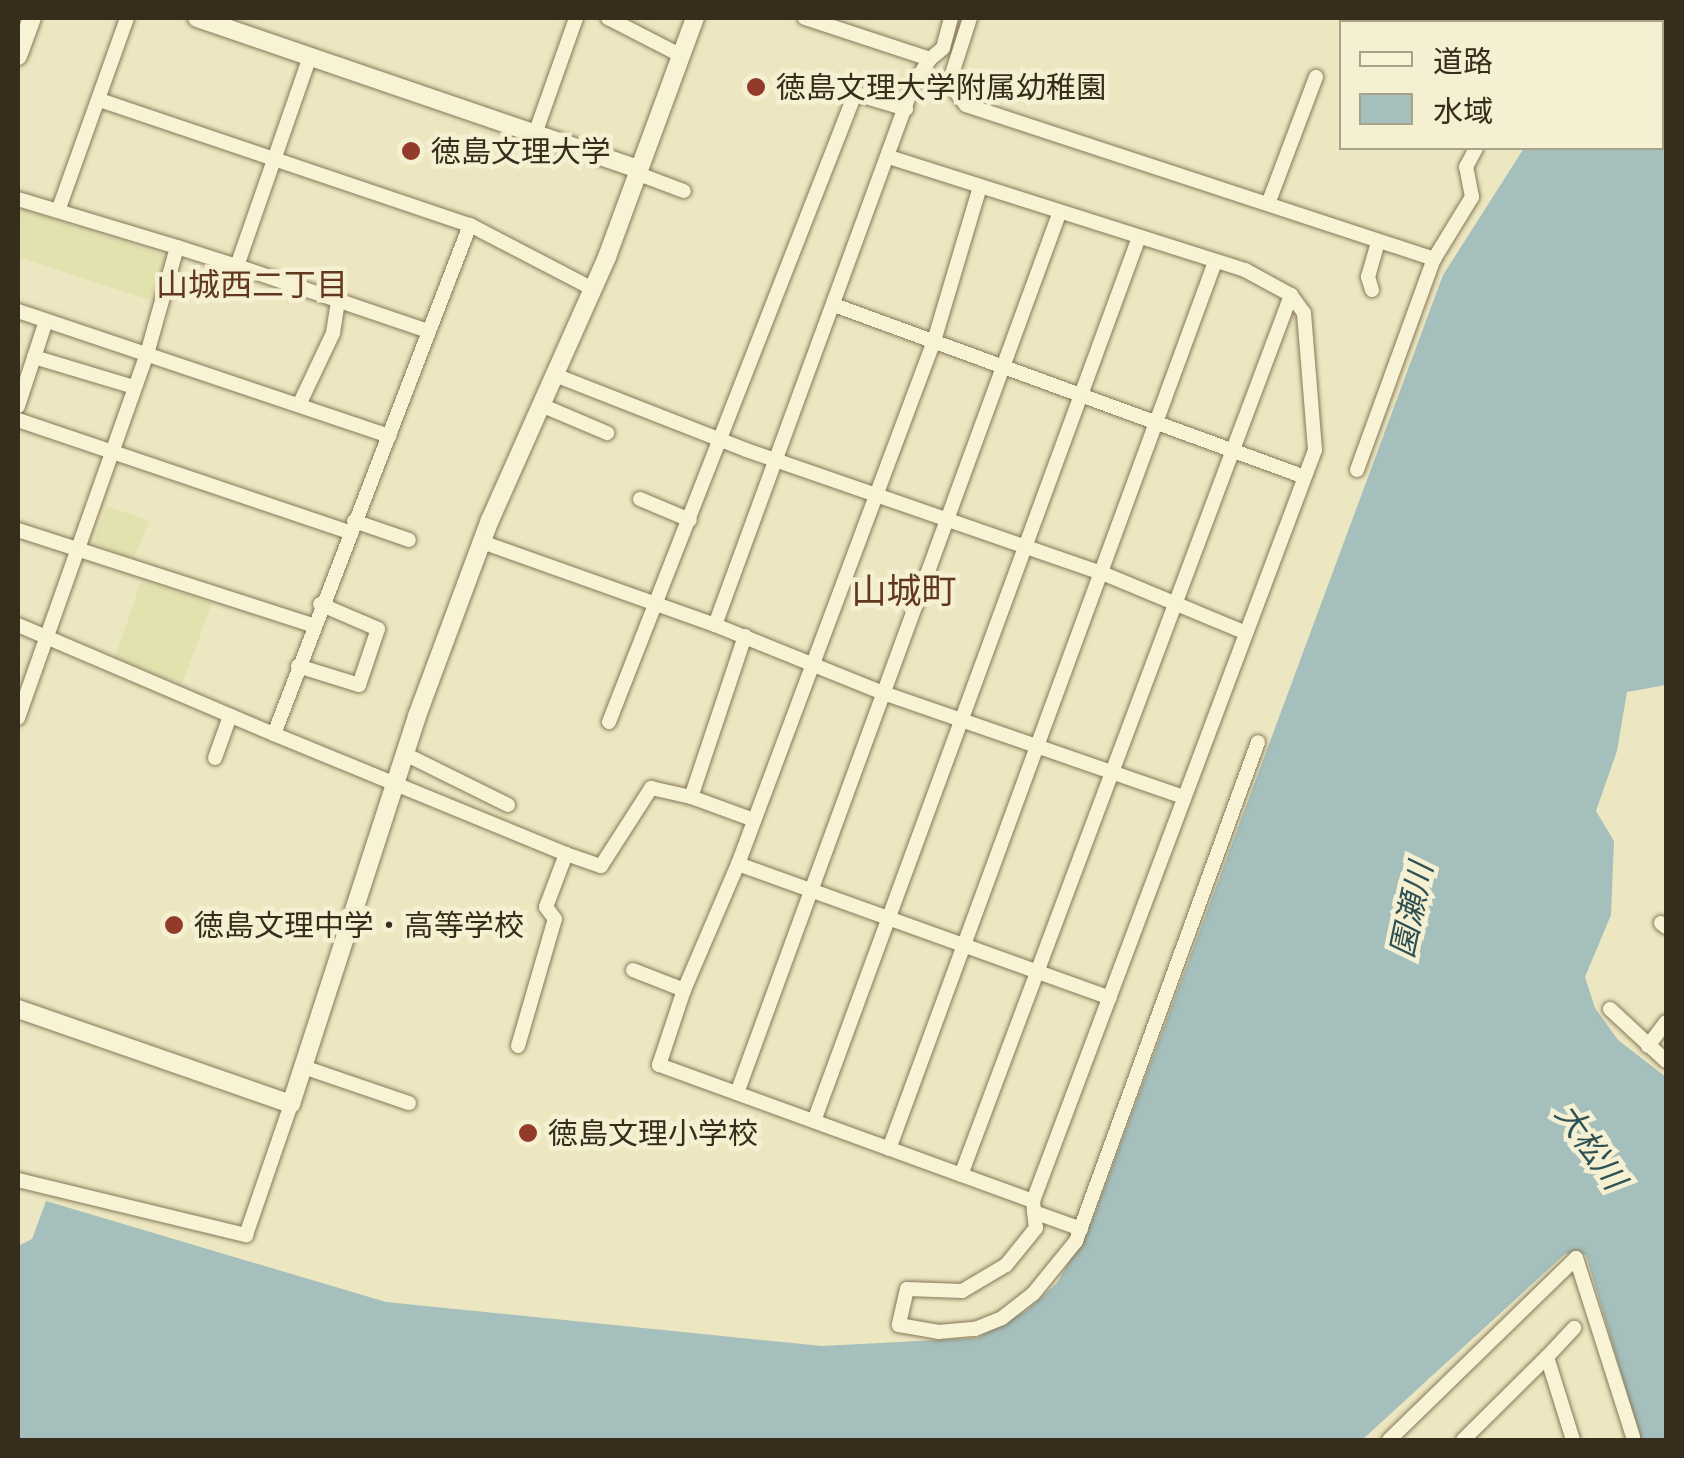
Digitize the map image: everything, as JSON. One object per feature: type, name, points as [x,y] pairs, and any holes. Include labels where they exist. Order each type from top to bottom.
[{"type":"street","points":[[18,56],[32,18]]},
{"type":"street","points":[[58,211],[127,18]]},
{"type":"street","points":[[197,18],[535,134],[684,191]]},
{"type":"street","points":[[535,134],[576,18]]},
{"type":"street","points":[[608,18],[678,54]]},
{"type":"street","points":[[20,1185],[246,1236],[406,754],[482,542],[593,289],[678,54],[695,18]]},
{"type":"street","points":[[805,18],[930,59]]},
{"type":"street","points":[[715,624],[779,462],[906,109],[930,59],[942,48],[952,18]]},
{"type":"street","points":[[970,18],[952,74],[952,87],[966,104],[1434,259]]},
{"type":"street","points":[[237,266],[310,56]]},
{"type":"street","points":[[1268,204],[1316,77]]},
{"type":"street","points":[[610,722],[721,440],[849,92],[906,109]]},
{"type":"street","points":[[100,100],[470,225],[593,289]]},
{"type":"street","points":[[1357,470],[1434,259],[1472,197],[1466,166],[1475,150]]},
{"type":"street","points":[[889,157],[1215,262],[1291,295],[1304,313],[1315,450],[1034,1206],[1036,1228],[1006,1265],[962,1291],[907,1289],[899,1325],[975,1329],[1002,1318],[1062,1264],[1081,1229],[1258,742]]},
{"type":"street","points":[[980,187],[934,341],[738,864],[684,990],[659,1065],[961,1175],[1081,1229]]},
{"type":"street","points":[[18,198],[428,330]]},
{"type":"street","points":[[737,1093],[1059,214]]},
{"type":"street","points":[[274,734],[320,604],[390,436],[470,225]]},
{"type":"street","points":[[814,1121],[1028,548],[1138,240]]},
{"type":"street","points":[[1372,290],[1368,277],[1378,240]]},
{"type":"street","points":[[18,718],[48,640],[108,450],[147,354],[177,247]]},
{"type":"street","points":[[889,1148],[1215,262]]},
{"type":"street","points":[[961,1175],[1291,295]]},
{"type":"street","points":[[299,406],[333,333],[338,300]]},
{"type":"street","points":[[834,305],[1305,477]]},
{"type":"street","points":[[18,311],[390,436]]},
{"type":"street","points":[[18,406],[46,321]]},
{"type":"street","points":[[34,357],[134,386]]},
{"type":"street","points":[[554,375],[779,462],[1102,573],[1246,633]]},
{"type":"street","points":[[541,405],[607,433]]},
{"type":"street","points":[[18,420],[351,526],[408,540]]},
{"type":"street","points":[[640,498],[690,520]]},
{"type":"street","points":[[18,530],[312,625]]},
{"type":"street","points":[[482,542],[715,624],[886,694],[1038,743],[1184,797]]},
{"type":"street","points":[[298,666],[360,685],[378,629],[320,604]]},
{"type":"street","points":[[18,625],[230,716],[601,866],[651,788],[691,797],[754,820]]},
{"type":"street","points":[[691,797],[745,636]]},
{"type":"street","points":[[215,758],[230,716]]},
{"type":"street","points":[[406,754],[508,805]]},
{"type":"street","points":[[518,1046],[555,919],[546,908],[566,854]]},
{"type":"street","points":[[738,864],[1110,998]]},
{"type":"street","points":[[633,970],[684,990]]},
{"type":"street","points":[[18,1008],[291,1104]]},
{"type":"street","points":[[1610,1009],[1666,1061]]},
{"type":"street","points":[[1648,1046],[1666,1022]]},
{"type":"street","points":[[303,1067],[409,1103]]},
{"type":"street","points":[[1389,1440],[1576,1258],[1633,1437]]},
{"type":"street","points":[[1463,1440],[1574,1328]]},
{"type":"street","points":[[1547,1357],[1573,1440]]},
{"type":"green space","points":[[18,208],[169,257],[153,301],[18,257]]},
{"type":"green space","points":[[107,506],[149,521],[134,559],[93,543]]},
{"type":"green space","points":[[141,581],[212,603],[182,684],[115,657]]},
{"type":"water","points":[[1666,18],[1666,685],[1627,692],[1617,751],[1596,811],[1614,841],[1611,915],[1585,977],[1595,1008],[1618,1040],[1666,1077],[1666,1440],[1641,1440],[1586,1255],[1575,1253],[1565,1254],[1362,1440],[18,1440],[18,1246],[32,1239],[46,1201],[386,1302],[822,1346],[977,1338],[1027,1310],[1057,1283],[1091,1224],[1443,275],[1523,150],[1664,150],[1664,20],[1606,20]]},
{"type":"place","name":"徳島文理大学附属幼稚園","points":[[756,87]]},
{"type":"place","name":"徳島文理大学","points":[[411,151]]},
{"type":"place","name":"徳島文理中学・高等学校","points":[[174,925]]},
{"type":"place","name":"徳島文理小学校","points":[[528,1133]]},
{"type":"district","name":"山城西二丁目","points":[[252,284]]},
{"type":"district","name":"山城町","points":[[904,590]]},
{"type":"water label","name":"園瀬川","points":[[1411,910]]},
{"type":"water label","name":"大松川","points":[[1591,1146]]}]
